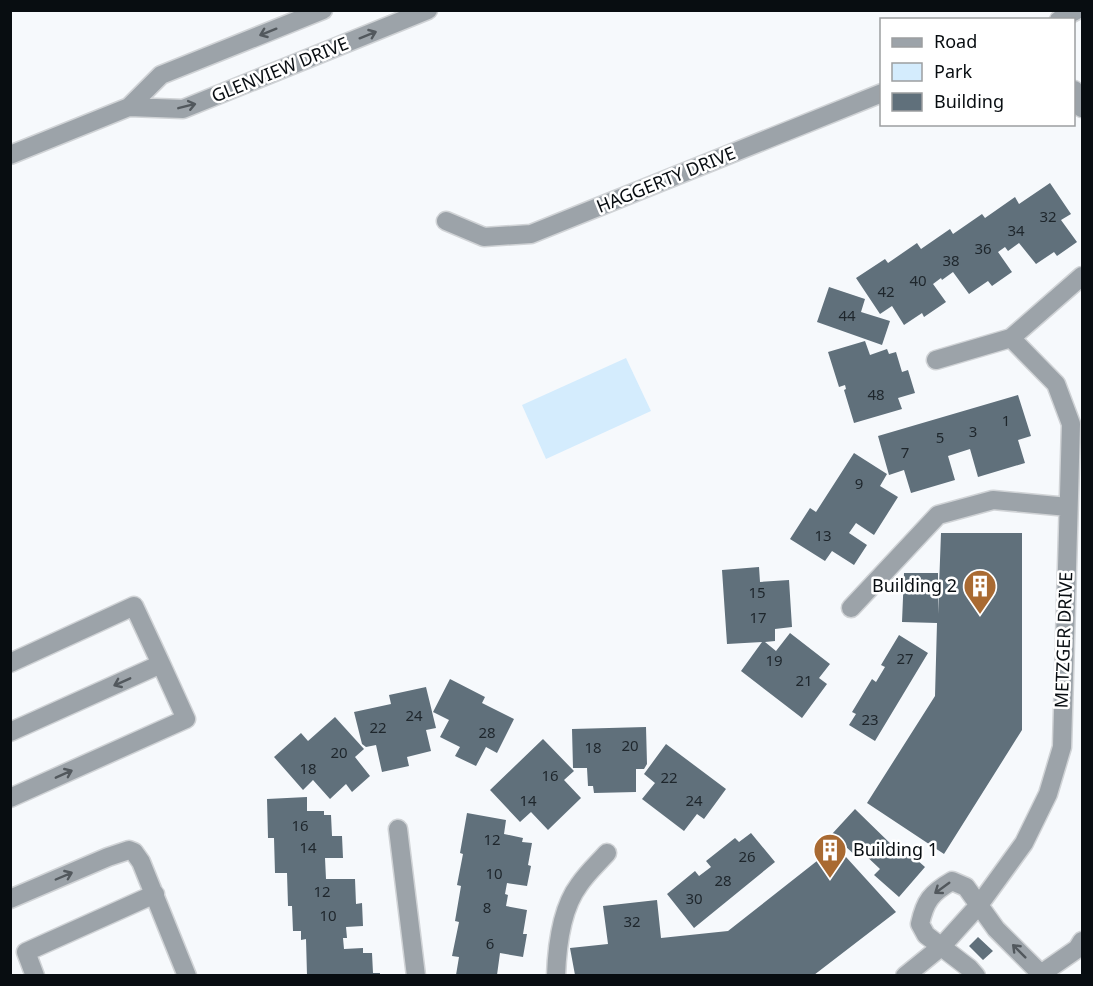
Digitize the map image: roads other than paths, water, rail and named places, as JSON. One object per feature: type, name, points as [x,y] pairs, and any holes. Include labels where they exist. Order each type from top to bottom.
[{"type":"street","name":"GLENVIEW DRIVE","points":[[10,155],[129,107],[161,75],[323,10]]},
{"type":"street","name":"GLENVIEW DRIVE","points":[[129,107],[183,109],[407,14],[428,10]]},
{"type":"street","points":[[1063,18],[1077,10]]},
{"type":"street","points":[[1075,92],[1083,108]]},
{"type":"street","name":"HAGGERTY DRIVE","points":[[446,221],[484,237],[531,234],[880,94]]},
{"type":"street","points":[[936,360],[1011,338],[1083,276]]},
{"type":"street","name":"METZGER DRIVE","points":[[904,975],[942,946],[979,905],[1024,843],[1048,794],[1062,747],[1071,424],[1056,384],[1011,338]]},
{"type":"street","points":[[851,608],[938,515],[993,500],[1068,507]]},
{"type":"street","points":[[10,663],[134,606],[186,719],[10,798]]},
{"type":"street","points":[[10,732],[161,664]]},
{"type":"street","points":[[398,829],[416,975]]},
{"type":"street","points":[[10,899],[108,857],[129,850],[134,852],[155,894],[187,975]]},
{"type":"street","points":[[556,975],[560,934],[567,909],[578,886],[607,852]]},
{"type":"street","points":[[976,975],[926,934],[920,924],[924,906],[938,889],[952,881],[966,887],[996,929],[1040,975],[1077,949],[1083,941]]},
{"type":"street","points":[[35,975],[26,952],[155,894]]},
{"type":"place","name":"Building 2","points":[[980,615]]},
{"type":"place","name":"Building 1","points":[[830,879]]}]
